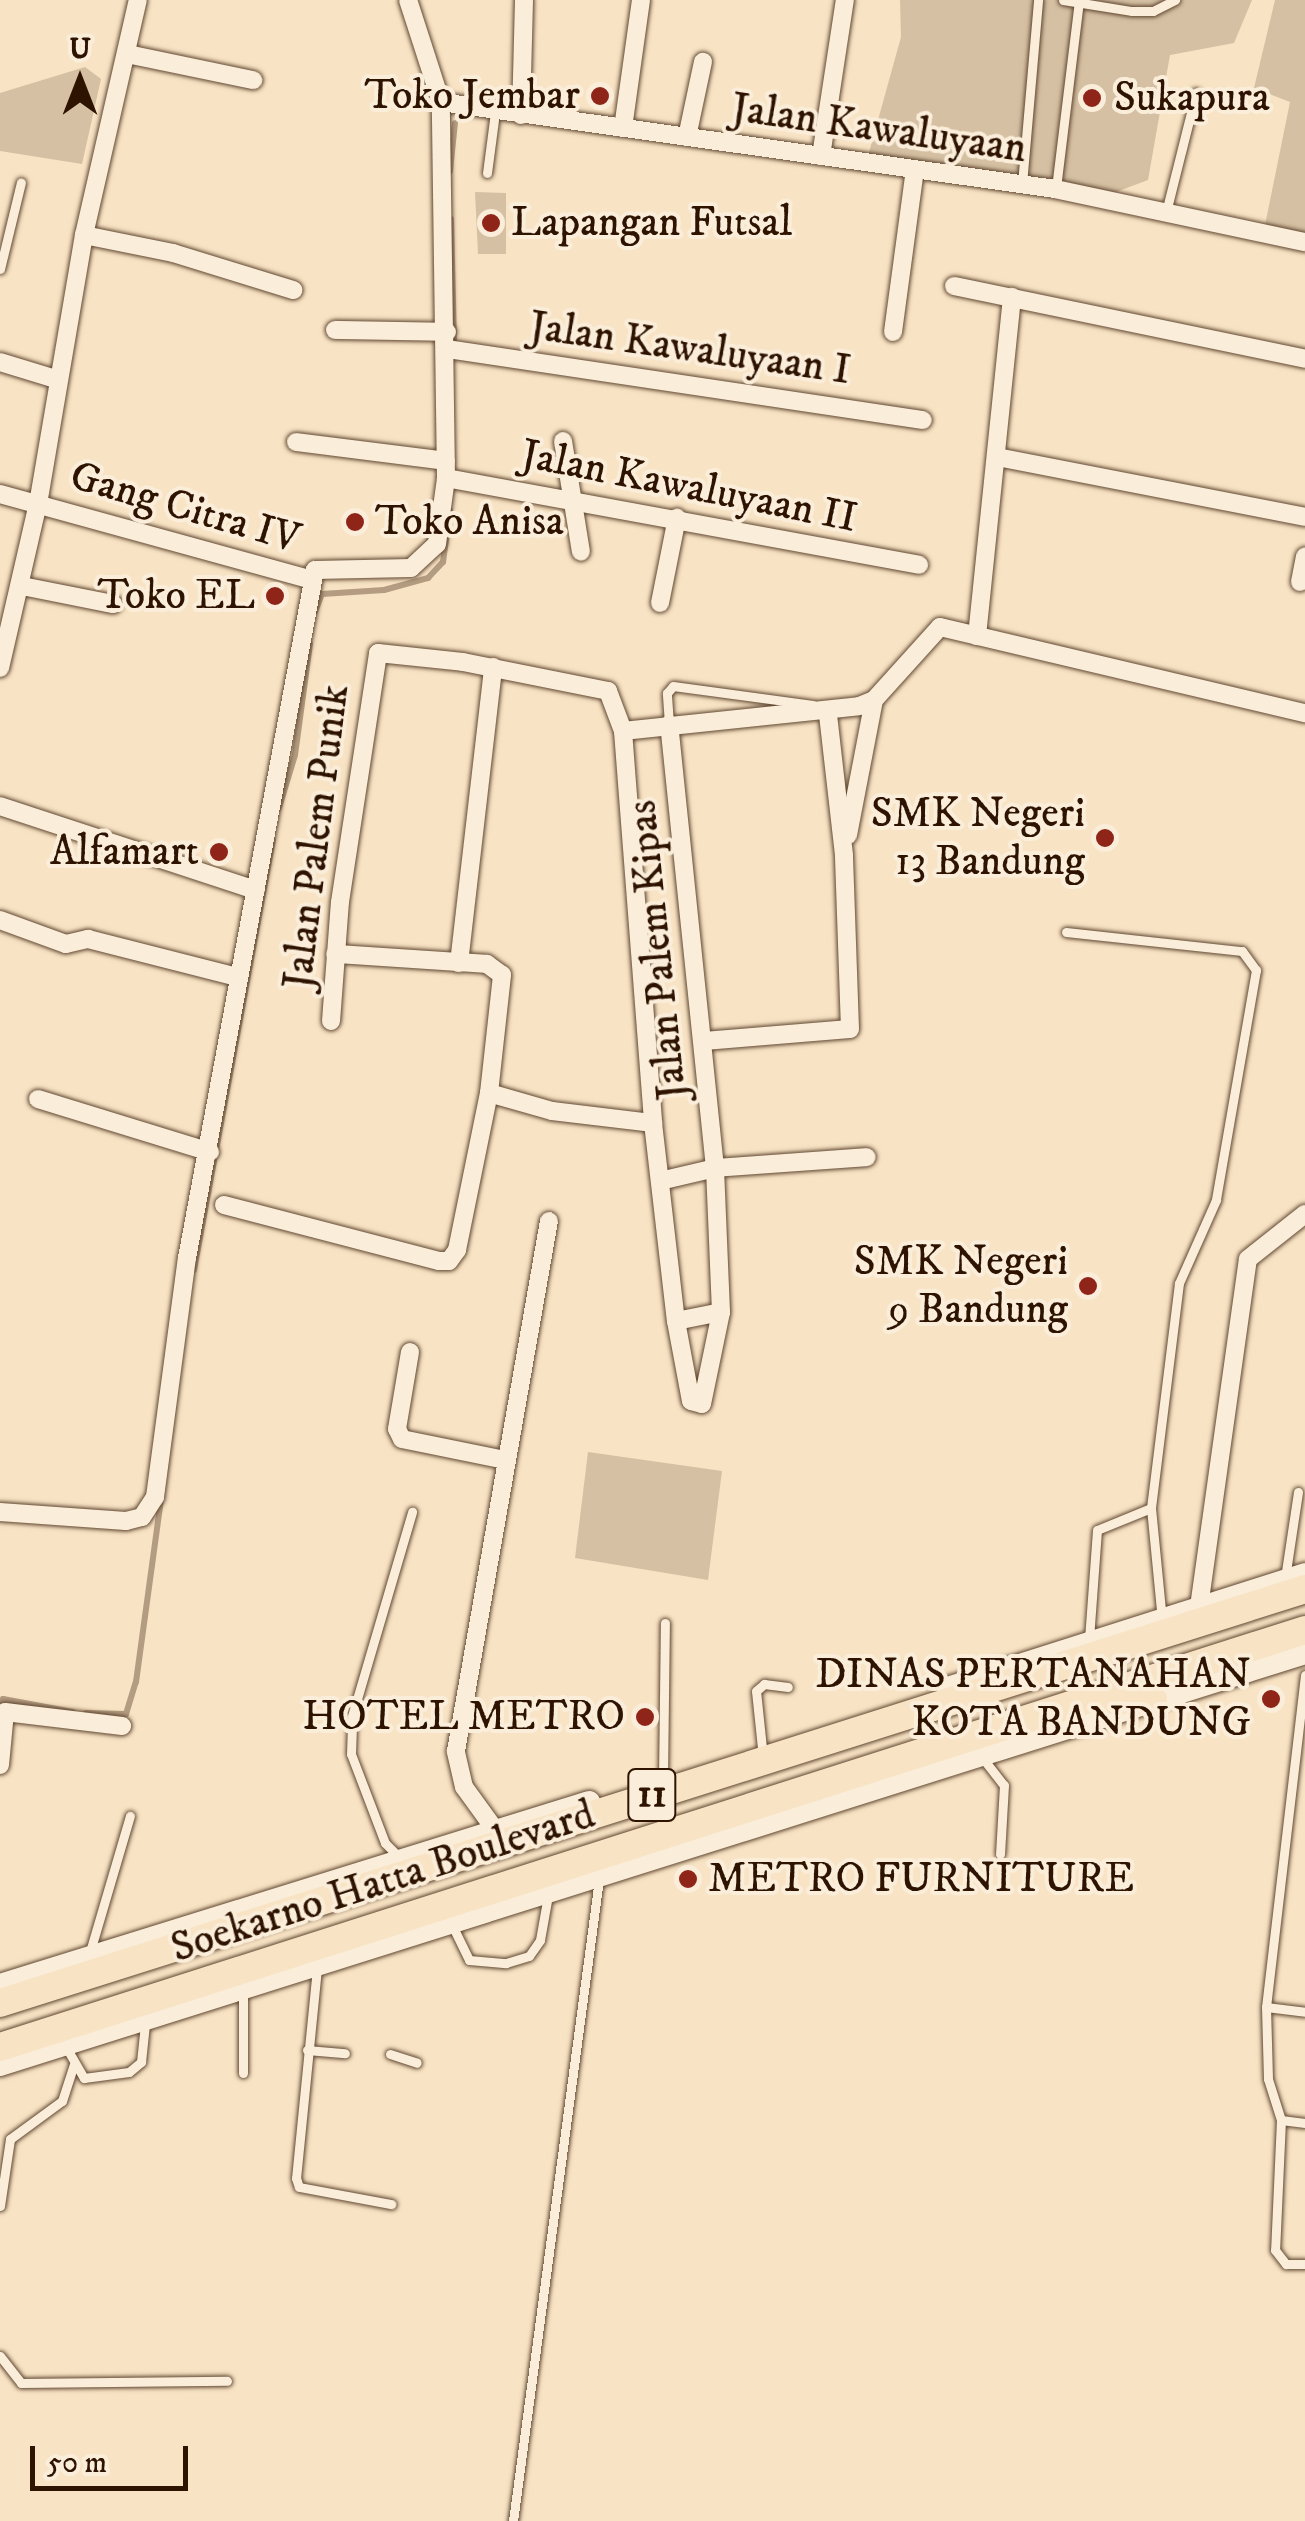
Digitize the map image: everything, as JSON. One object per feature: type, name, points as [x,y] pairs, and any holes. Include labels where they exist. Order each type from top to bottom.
[{"type":"highway","name":"Soekarno Hatta Boulevard","points":[[0,2002],[859,1730],[1298,1581]]},
{"type":"highway","name":"Soekarno Hatta Boulevard","points":[[0,2047],[1305,1630]]},
{"type":"highway","points":[[1082,1700],[1153,1700]]},
{"type":"highway","points":[[859,1730],[882,1709]]},
{"type":"highway","points":[[463,1921],[520,1880]]},
{"type":"main road","points":[[0,1985],[1199,1608],[1298,1581]]},
{"type":"main road","points":[[0,2066],[69,2055],[145,2019],[317,1968],[1305,1653]]},
{"type":"street","points":[[0,668],[8,603],[22,586],[38,504],[56,380],[84,234],[138,0]]},
{"type":"street","points":[[0,1512],[126,1522],[142,1516],[155,1497],[187,1258],[210,1152],[237,977],[312,580],[319,567],[386,571],[428,558],[444,519],[450,345],[441,102],[408,0]]},
{"type":"street","points":[[521,115],[524,0]]},
{"type":"street","points":[[624,128],[641,0]]},
{"type":"street","points":[[821,156],[846,0]]},
{"type":"street","points":[[128,54],[253,80]]},
{"type":"street","points":[[687,137],[704,62]]},
{"type":"street","name":"Jalan Kawaluyaan","points":[[441,102],[1056,189],[1305,242]]},
{"type":"street","points":[[893,332],[915,170]]},
{"type":"street","points":[[84,234],[173,253],[294,290]]},
{"type":"street","points":[[954,286],[1305,359]]},
{"type":"street","points":[[977,636],[1012,297]]},
{"type":"street","name":"Jalan Kawaluyaan I","points":[[335,330],[923,420]]},
{"type":"street","points":[[0,362],[56,380]]},
{"type":"street","points":[[563,441],[581,552]]},
{"type":"street","name":"Jalan Kawaluyaan II","points":[[296,442],[919,565]]},
{"type":"street","points":[[997,457],[1305,517]]},
{"type":"street","name":"Gang Citra IV","points":[[0,494],[185,550],[312,580]]},
{"type":"street","points":[[660,603],[678,518]]},
{"type":"street","points":[[1300,582],[1305,556]]},
{"type":"street","points":[[22,586],[113,604]]},
{"type":"street","points":[[624,731],[669,724],[828,714],[874,700],[940,627],[1297,711],[1305,695]]},
{"type":"street","name":"Jalan Palem Punik","points":[[331,1021],[335,954],[372,662],[384,651],[492,666]]},
{"type":"street","points":[[459,963],[492,666],[600,686],[615,699],[624,731],[653,1123],[676,1322],[721,1312]]},
{"type":"street","points":[[844,855],[874,700]]},
{"type":"street","points":[[704,1041],[850,1029],[844,855],[828,714]]},
{"type":"street","name":"Jalan Palem Kipas","points":[[669,724],[704,1041],[715,1168],[721,1312],[706,1400],[694,1406],[676,1322]]},
{"type":"street","points":[[0,806],[256,890]]},
{"type":"street","points":[[0,920],[66,944],[88,939],[237,977]]},
{"type":"street","points":[[224,1205],[450,1261],[490,1093],[502,975],[487,964],[335,954]]},
{"type":"street","points":[[490,1093],[552,1111],[653,1123]]},
{"type":"street","points":[[38,1099],[210,1152]]},
{"type":"street","points":[[660,1181],[715,1168],[868,1157]]},
{"type":"street","points":[[1199,1608],[1248,1259],[1305,1214]]},
{"type":"street","points":[[496,1831],[464,1787],[456,1751],[549,1221]]},
{"type":"street","points":[[410,1352],[397,1429],[402,1439],[505,1460]]},
{"type":"street","points":[[0,1765],[2,1712],[122,1726]]},
{"type":"lane","points":[[1022,184],[1038,0]]},
{"type":"lane","points":[[1063,0],[1152,11],[1176,0]]},
{"type":"lane","points":[[1056,189],[1080,2]]},
{"type":"lane","points":[[1166,212],[1196,93]]},
{"type":"lane","points":[[487,172],[495,112]]},
{"type":"lane","points":[[0,270],[21,182]]},
{"type":"lane","points":[[669,724],[666,693],[673,686],[812,704],[828,714]]},
{"type":"lane","points":[[1066,932],[1242,951],[1256,970],[1216,1200],[1179,1283],[1151,1508],[1162,1620]]},
{"type":"lane","points":[[1298,1492],[1298,1581]]},
{"type":"lane","points":[[1089,1643],[1097,1530],[1151,1508]]},
{"type":"lane","points":[[402,1860],[385,1842],[350,1754],[352,1716],[412,1512]]},
{"type":"lane","points":[[664,1623],[664,1779]]},
{"type":"lane","points":[[1305,1675],[1266,2007],[1268,2079],[1281,2120],[1276,2250],[1286,2264],[1305,2264]]},
{"type":"lane","points":[[762,1748],[756,1692],[764,1684],[788,1687]]},
{"type":"lane","points":[[981,1756],[1004,1785],[1000,1854]]},
{"type":"lane","points":[[88,1958],[130,1816]]},
{"type":"lane","points":[[513,2521],[599,1878]]},
{"type":"lane","points":[[463,1921],[469,1960],[506,1964],[529,1956],[540,1940],[548,1894]]},
{"type":"lane","points":[[317,1968],[307,2050],[299,2187],[391,2204]]},
{"type":"lane","points":[[242,1991],[243,2072]]},
{"type":"lane","points":[[1266,2007],[1305,2012]]},
{"type":"lane","points":[[69,2055],[94,2080],[136,2069],[145,2019]]},
{"type":"lane","points":[[307,2050],[345,2053]]},
{"type":"lane","points":[[390,2054],[417,2063]]},
{"type":"lane","points":[[0,2206],[10,2139],[62,2102],[69,2055]]},
{"type":"lane","points":[[1281,2120],[1305,2123]]},
{"type":"lane","points":[[0,2356],[21,2383],[227,2381]]},
{"type":"shaded area","points":[[900,0],[1252,0],[1234,43],[1170,55],[1148,180],[1108,195],[868,156],[901,37]]},
{"type":"shaded area","points":[[1275,0],[1305,0],[1305,235],[1265,225],[1290,102],[1254,88]]},
{"type":"shaded area","points":[[85,67],[101,79],[82,164],[0,151],[0,93]]},
{"type":"shaded area","name":"Lapangan Futsal","points":[[475,192],[506,193],[506,254],[478,254]]},
{"type":"shaded area","points":[[588,1452],[722,1471],[708,1580],[575,1558]]},
{"type":"waterway","points":[[450,171],[455,123]]},
{"type":"waterway","points":[[451,219],[454,346]]},
{"type":"waterway","points":[[315,612],[322,594],[384,590],[428,578],[443,562],[450,510]]},
{"type":"waterway","points":[[279,808],[295,755],[310,644]]},
{"type":"waterway","points":[[194,1270],[273,840]]},
{"type":"waterway","points":[[86,1713],[126,1714],[136,1682],[161,1500]]},
{"type":"waterway","points":[[2,1710],[3,1699],[73,1712]]},
{"type":"place","name":"Toko Jembar","points":[[600,96]]},
{"type":"place","name":"Sukapura","points":[[1092,98]]},
{"type":"place","name":"Lapangan Futsal","points":[[491,223]]},
{"type":"place","name":"Toko Anisa","points":[[355,522]]},
{"type":"place","name":"Toko EL","points":[[275,596]]},
{"type":"place","name":"SMK Negeri 13 Bandung","points":[[1105,838]]},
{"type":"place","name":"Alfamart","points":[[219,852]]},
{"type":"place","name":"SMK Negeri 9 Bandung","points":[[1088,1286]]},
{"type":"place","name":"DINAS PERTANAHAN KOTA BANDUNG","points":[[1271,1699]]},
{"type":"place","name":"HOTEL METRO","points":[[645,1717]]},
{"type":"place","name":"METRO FURNITURE","points":[[688,1879]]}]
